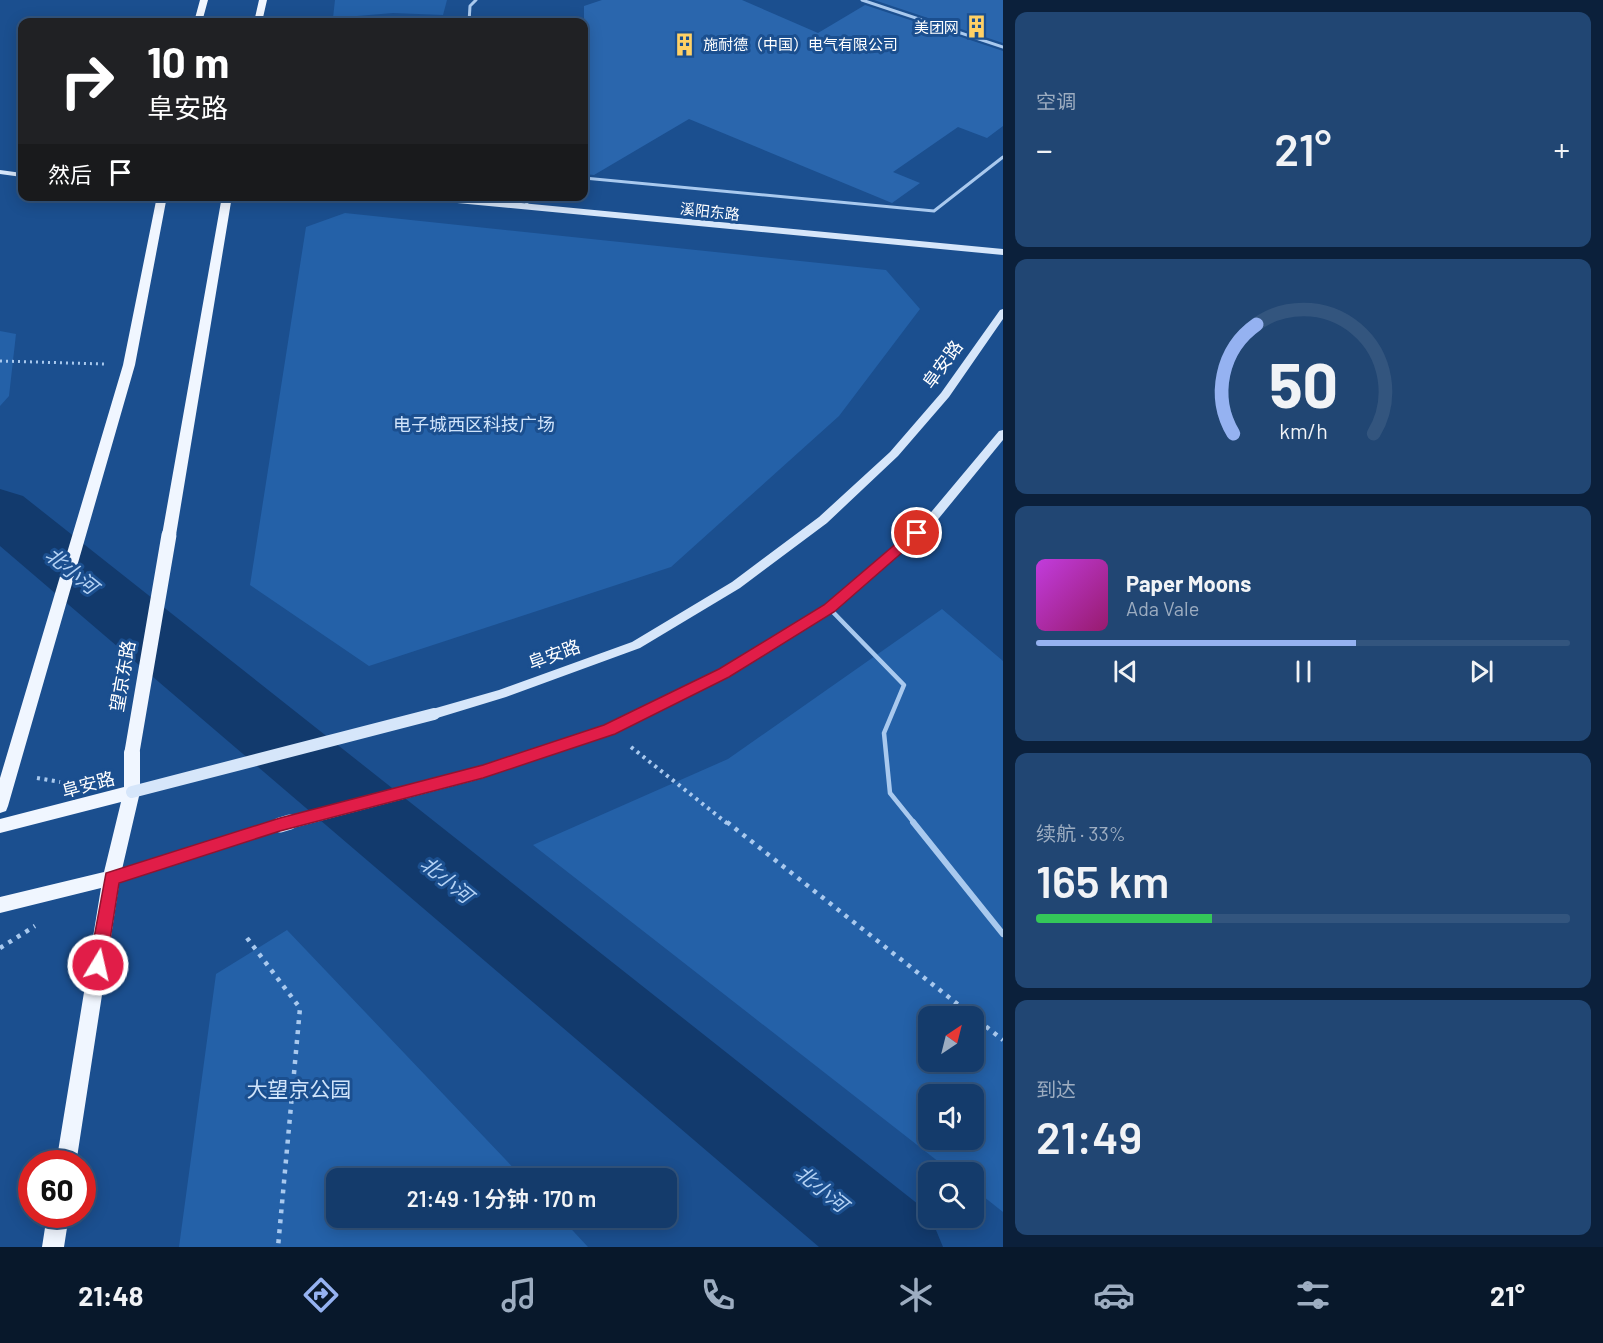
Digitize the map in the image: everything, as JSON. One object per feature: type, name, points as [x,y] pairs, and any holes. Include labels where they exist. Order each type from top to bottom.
[{"type":"main road","points":[[199,18],[204,0]]},
{"type":"main road","points":[[259,18],[263,0]]},
{"type":"main road","points":[[0,172],[18,174]]},
{"type":"main road","points":[[0,806],[129,365],[161,201]]},
{"type":"main road","name":"望京东路","points":[[68,1150],[111,878],[132,792],[132,752],[226,201]]},
{"type":"main road","name":"溪阳东路","points":[[470,201],[1003,252]]},
{"type":"main road","name":"阜安路","points":[[0,826],[434,714],[502,694],[636,645],[736,585],[823,520],[894,454],[945,394],[1003,312]]},
{"type":"main road","points":[[0,905],[111,878],[280,825],[483,772],[609,730],[724,673],[829,608],[931,520],[1003,433]]},
{"type":"main road","points":[[53,1247],[56,1228]]},
{"type":"lane","points":[[470,18],[470,6],[476,0]]},
{"type":"lane","points":[[862,0],[1003,47]]},
{"type":"lane","points":[[588,178],[934,211],[1003,157]]},
{"type":"lane","points":[[526,206],[528,201]]},
{"type":"lane","points":[[829,608],[904,685],[884,733],[890,793],[1003,934]]},
{"type":"path","points":[[0,361],[129,365]]},
{"type":"path","points":[[609,730],[1003,1040]]},
{"type":"path","points":[[247,938],[300,1008],[278,1247]]},
{"type":"green space","points":[[335,0],[447,0],[443,15],[393,13],[333,18]]},
{"type":"green space","name":"电子城西区科技广场","points":[[345,213],[886,270],[920,309],[839,416],[671,567],[369,666],[250,585],[306,227]]},
{"type":"green space","points":[[0,331],[16,334],[9,396],[0,406]]},
{"type":"green space","points":[[942,609],[1003,661],[1003,1212],[984,1197],[984,1162],[939,1162],[924,1150],[984,1150],[984,1084],[918,1084],[918,1146],[533,845],[728,759]]},
{"type":"green space","name":"大望京公园","points":[[287,930],[514,1168],[326,1168],[326,1228],[570,1228],[588,1247],[179,1247],[216,974]]},
{"type":"building","points":[[602,0],[742,0],[818,33],[865,5],[1003,51],[1003,126],[987,138],[958,127],[893,172],[920,183],[892,203],[689,119],[594,175],[588,174],[588,18],[584,18],[584,6]]},
{"type":"building","name":"美团网","points":[[874,0],[1003,0],[1003,43]]},
{"type":"waterway","name":"北小河","points":[[0,511],[894,1247]]},
{"type":"place","name":"美团网","points":[[977,27]]},
{"type":"place","name":"施耐德（中国）电气有限公司","points":[[685,44]]},
{"type":"route","points":[[98,965],[111,878],[280,825],[483,772],[609,730],[724,673],[829,608],[917,533]]}]
